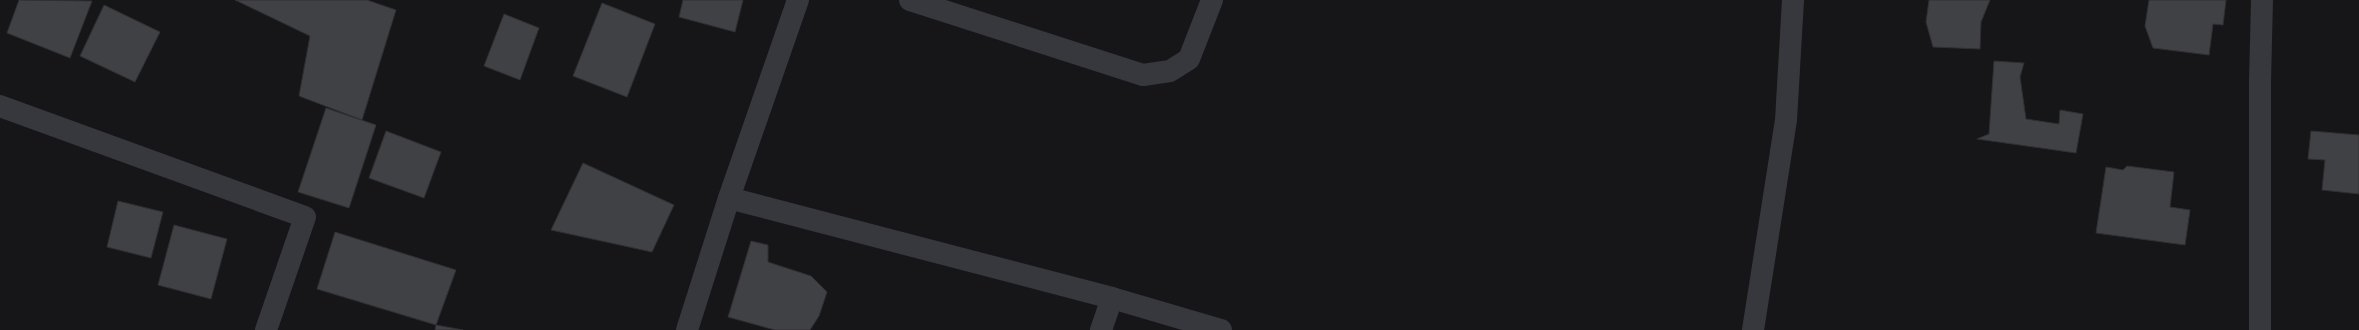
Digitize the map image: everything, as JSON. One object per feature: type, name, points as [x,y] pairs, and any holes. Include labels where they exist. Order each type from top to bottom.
[{"type":"street","points":[[687,330],[729,198],[798,0]]},
{"type":"street","points":[[910,0],[1143,75],[1170,70],[1189,59],[1212,0]]},
{"type":"street","points":[[1753,330],[1786,120],[1793,0]]},
{"type":"street","points":[[2260,330],[2260,81],[2262,0]]},
{"type":"street","points":[[0,106],[305,217],[266,330]]},
{"type":"street","points":[[729,198],[1112,298],[1221,330]]},
{"type":"street","points":[[1101,330],[1112,298]]},
{"type":"building","points":[[19,0],[92,1],[70,58],[7,33]]},
{"type":"building","points":[[235,0],[367,0],[396,10],[362,120],[299,96],[310,36]]},
{"type":"building","points":[[683,0],[743,0],[735,32],[679,17]]},
{"type":"building","points":[[1929,0],[1990,0],[1981,22],[1980,49],[1933,47],[1926,22]]},
{"type":"building","points":[[2149,0],[2226,0],[2223,25],[2213,24],[2209,55],[2153,48],[2145,26]]},
{"type":"building","points":[[602,3],[655,24],[627,97],[573,76]]},
{"type":"building","points":[[104,5],[160,32],[135,82],[80,56]]},
{"type":"building","points":[[504,14],[539,28],[520,80],[484,66]]},
{"type":"building","points":[[1994,61],[2024,63],[2020,77],[2026,119],[2059,124],[2060,110],[2083,114],[2076,153],[1977,139],[1989,134]]},
{"type":"building","points":[[326,108],[376,125],[349,208],[298,192]]},
{"type":"building","points":[[386,131],[441,152],[424,198],[369,178]]},
{"type":"building","points":[[2311,131],[2359,135],[2359,194],[2322,190],[2325,160],[2308,159]]},
{"type":"building","points":[[583,163],[674,205],[652,252],[551,230]]},
{"type":"building","points":[[2127,166],[2174,172],[2170,207],[2190,210],[2185,245],[2096,233],[2106,167],[2123,170]]},
{"type":"building","points":[[118,201],[163,212],[151,258],[107,247]]},
{"type":"building","points":[[174,225],[227,239],[211,299],[158,285]]},
{"type":"building","points":[[335,232],[456,270],[436,325],[317,289]]},
{"type":"building","points":[[751,241],[768,245],[768,262],[811,276],[827,292],[819,316],[810,330],[775,330],[728,317]]},
{"type":"building","points":[[436,325],[463,330],[435,330]]}]
